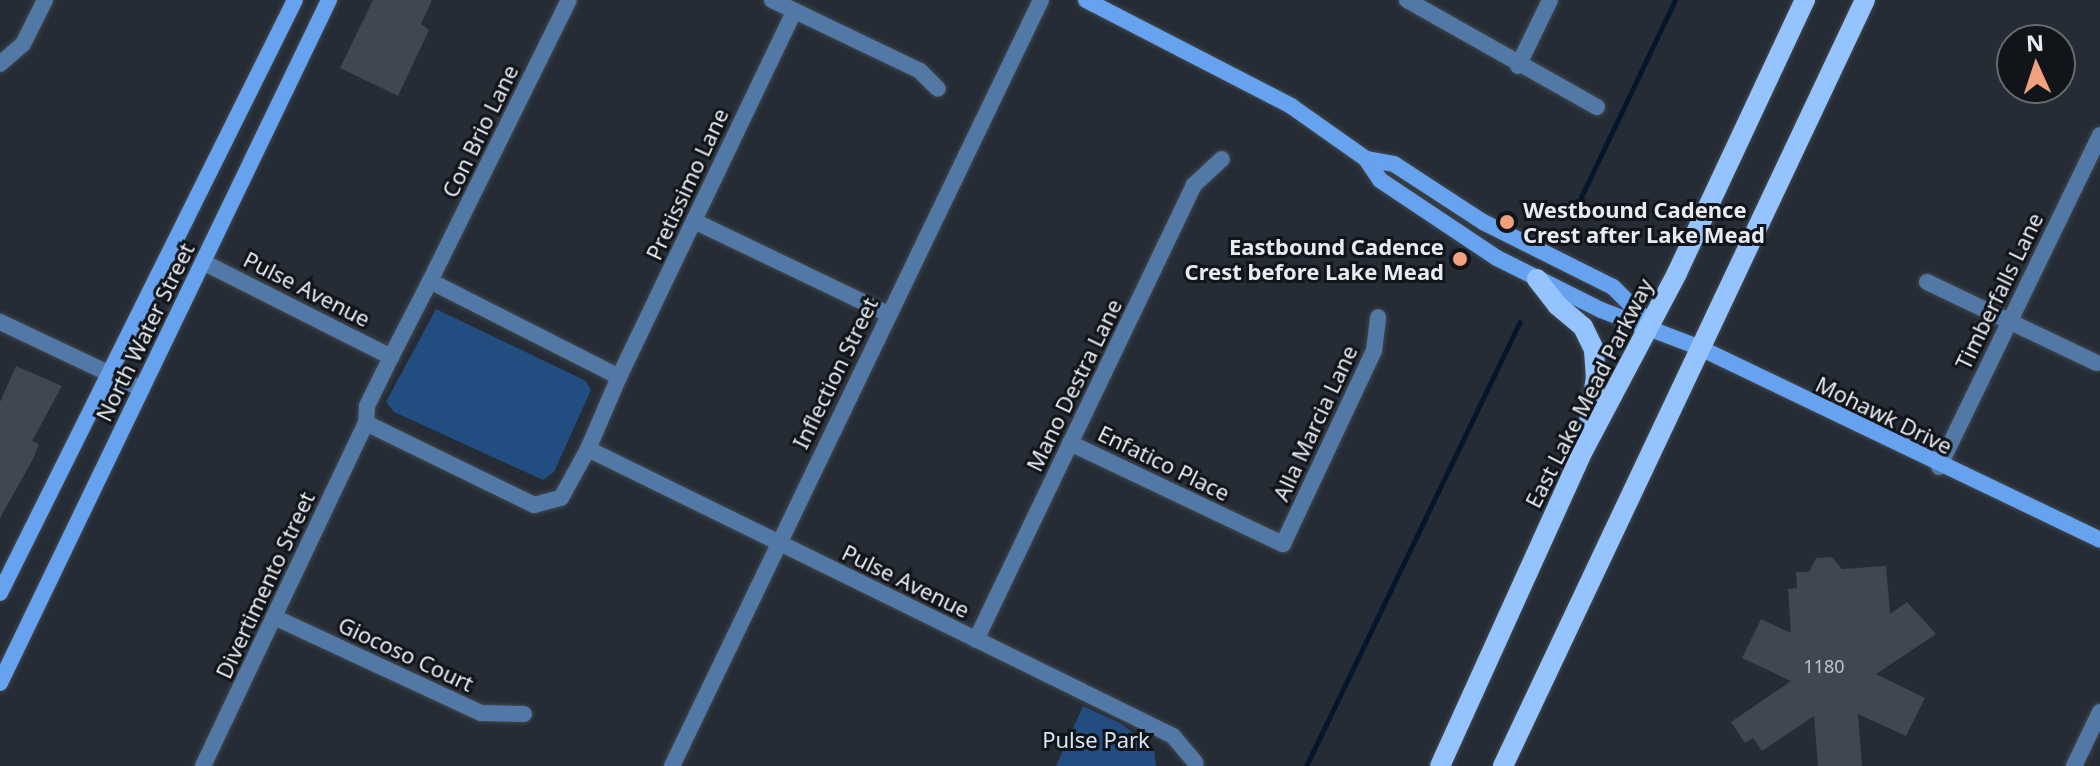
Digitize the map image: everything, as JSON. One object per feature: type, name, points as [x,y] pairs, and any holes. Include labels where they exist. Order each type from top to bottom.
[{"type":"main road","name":"East Lake Mead Parkway","points":[[1440,766],[1584,449],[1651,325],[1805,0]]},
{"type":"main road","points":[[1503,766],[1698,347],[1865,0]]},
{"type":"main road","points":[[1537,279],[1557,305],[1583,327],[1594,350],[1596,377],[1584,449]]},
{"type":"street","points":[[1,65],[23,44],[45,0]]},
{"type":"street","name":"North Water Street","points":[[0,593],[295,0]]},
{"type":"street","name":"North Water Street","points":[[0,683],[329,0]]},
{"type":"street","name":"Con Brio Lane","points":[[430,281],[569,0]]},
{"type":"street","points":[[772,0],[920,71],[938,89]]},
{"type":"street","name":"Inflection Street","points":[[672,766],[1041,0]]},
{"type":"street","points":[[1086,0],[1245,80],[1366,159],[1394,164],[1483,222],[1613,287],[1651,325]]},
{"type":"street","points":[[1407,0],[1518,66],[1597,107]]},
{"type":"street","points":[[1518,66],[1550,0]]},
{"type":"street","name":"Pretissimo Lane","points":[[619,377],[794,11]]},
{"type":"street","name":"Timberfalls Lane","points":[[1939,467],[2100,135]]},
{"type":"street","name":"Mano Destra Lane","points":[[976,640],[1194,185],[1222,159]]},
{"type":"street","points":[[1366,159],[1380,180],[1443,225],[1537,279],[1601,310],[1651,325]]},
{"type":"street","points":[[694,221],[888,314]]},
{"type":"street","name":"Pulse Avenue","points":[[203,262],[391,357]]},
{"type":"street","points":[[430,281],[619,377],[588,449],[561,498],[534,505],[366,423],[367,406],[391,357],[430,281]]},
{"type":"street","points":[[1927,282],[2097,363]]},
{"type":"street","name":"Alla Marcia Lane","points":[[1283,544],[1374,351],[1378,317]]},
{"type":"street","points":[[0,322],[142,389]]},
{"type":"street","name":"Mohawk Drive","points":[[1651,325],[1939,467],[2100,540]]},
{"type":"street","name":"Divertimento Street","points":[[203,766],[366,423]]},
{"type":"street","name":"Enfatico Place","points":[[1070,443],[1283,544]]},
{"type":"street","name":"Pulse Avenue","points":[[588,449],[1173,736],[1196,763]]},
{"type":"street","name":"Giocoso Court","points":[[274,617],[481,713],[524,714]]},
{"type":"street","points":[[2074,766],[2100,712]]},
{"type":"green space","points":[[436,309],[586,381],[591,390],[554,472],[543,480],[394,412],[386,402]]},
{"type":"green space","name":"Pulse Park","points":[[1083,706],[1120,723],[1154,748],[1156,766],[1056,766]]},
{"type":"building","points":[[373,0],[432,0],[421,24],[429,30],[398,96],[340,68]]},
{"type":"building","points":[[16,366],[62,386],[32,441],[39,444],[33,459],[0,518],[0,402]]},
{"type":"building","points":[[1832,557],[1842,569],[1886,566],[1890,614],[1907,602],[1936,634],[1876,674],[1925,698],[1906,736],[1858,714],[1862,766],[1818,766],[1814,716],[1762,751],[1753,738],[1745,743],[1731,722],[1791,681],[1742,658],[1761,619],[1791,633],[1788,589],[1797,588],[1796,572],[1809,572],[1816,558]]},
{"type":"waterway","points":[[1572,216],[1675,0]]},
{"type":"waterway","points":[[1306,766],[1520,322]]},
{"type":"place","name":"Westbound Cadence Crest after Lake Mead","points":[[1507,222]]},
{"type":"place","name":"Eastbound Cadence Crest before Lake Mead","points":[[1460,259]]}]
